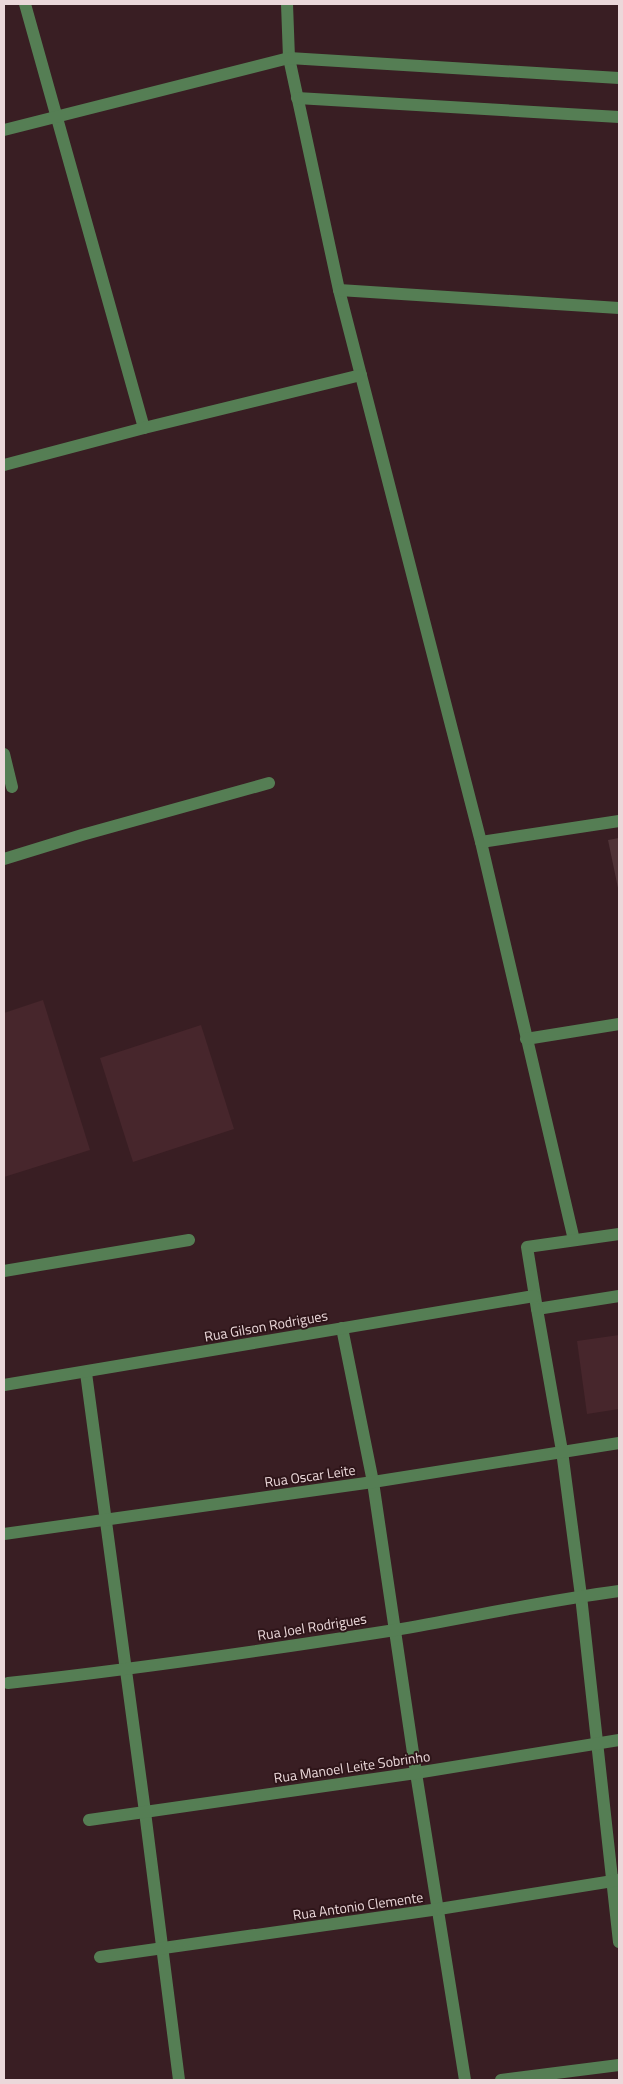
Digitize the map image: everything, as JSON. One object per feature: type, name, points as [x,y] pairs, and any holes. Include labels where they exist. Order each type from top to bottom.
[{"type":"street","points":[[24,4],[58,117],[144,428]]},
{"type":"street","points":[[287,4],[289,58],[338,290],[362,374],[430,649],[481,842],[574,1240]]},
{"type":"street","points":[[4,130],[289,58],[619,78]]},
{"type":"street","points":[[297,98],[619,117]]},
{"type":"street","points":[[338,290],[619,308]]},
{"type":"street","points":[[4,465],[362,374]]},
{"type":"street","points":[[4,754],[12,787]]},
{"type":"street","points":[[4,859],[82,835],[269,783]]},
{"type":"street","points":[[481,842],[619,821]]},
{"type":"street","points":[[526,1039],[619,1024]]},
{"type":"street","points":[[619,1234],[528,1247],[534,1296],[562,1452],[582,1596],[616,1881],[619,1942]]},
{"type":"street","points":[[4,1270],[189,1240]]},
{"type":"street","name":"Rua Gilson Rodrigues","points":[[4,1385],[86,1373],[534,1296]]},
{"type":"street","points":[[537,1309],[619,1296]]},
{"type":"street","points":[[342,1328],[373,1482],[416,1773],[465,2080]]},
{"type":"street","points":[[86,1373],[145,1812],[178,2080]]},
{"type":"street","name":"Rua Oscar Leite","points":[[4,1534],[373,1482],[619,1443]]},
{"type":"street","name":"Rua Joel Rodrigues","points":[[8,1683],[126,1670],[396,1629],[619,1591]]},
{"type":"street","name":"Rua Manoel Leite Sobrinho","points":[[89,1820],[416,1773],[619,1740]]},
{"type":"street","name":"Rua Antonio Clemente","points":[[100,1957],[439,1909],[616,1881]]},
{"type":"street","points":[[501,2080],[619,2065]]},
{"type":"shaded area","points":[[43,1000],[90,1150],[4,1177],[4,1013]]},
{"type":"shaded area","points":[[201,1025],[234,1129],[133,1162],[100,1058]]},
{"type":"shaded area","points":[[619,1335],[619,1409],[587,1414],[577,1341]]},
{"type":"building","points":[[619,838],[619,888],[618,888],[608,840]]}]
